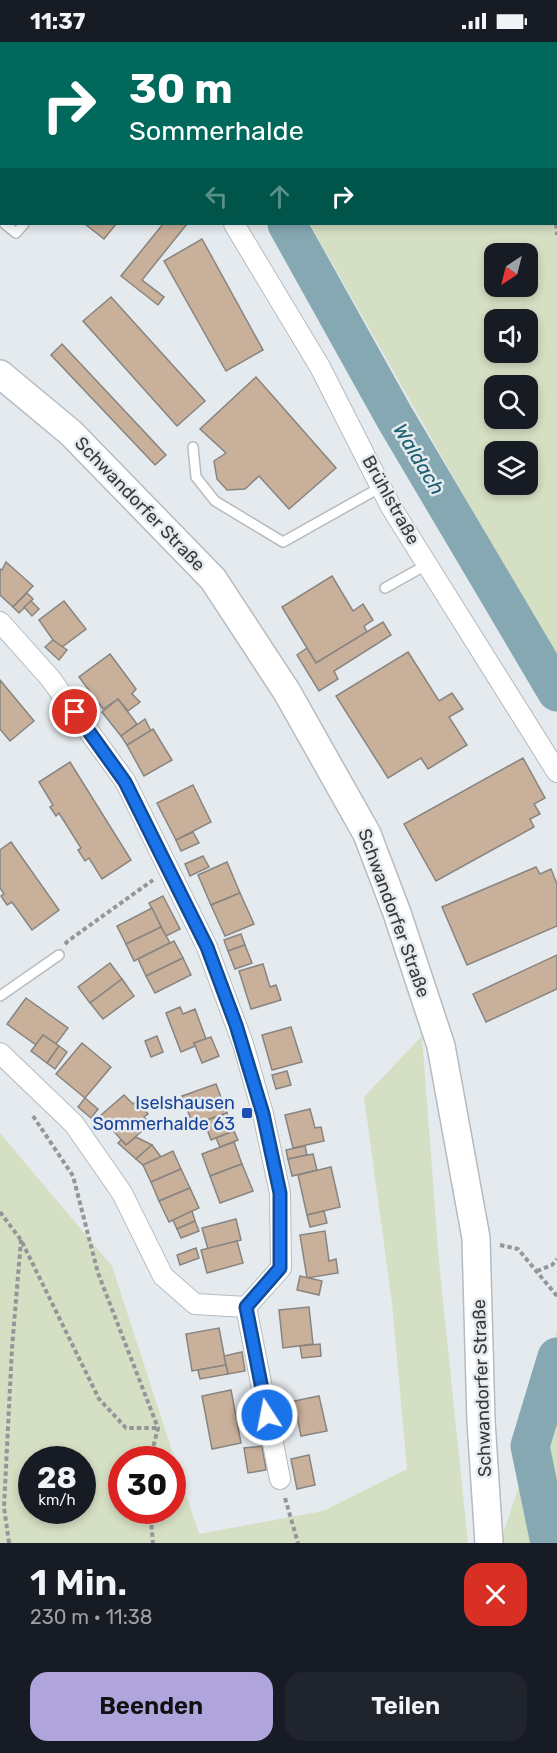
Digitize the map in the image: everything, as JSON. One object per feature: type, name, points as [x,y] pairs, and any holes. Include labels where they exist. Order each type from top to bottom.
[{"type":"main road","name":"Schwandorfer Straße","points":[[0,374],[71,433],[213,579],[288,692],[368,834],[398,913],[441,1046],[476,1238],[481,1421],[489,1543]]},
{"type":"street","name":"Brühlstraße","points":[[235,225],[320,367],[391,507],[557,772]]},
{"type":"street","points":[[0,622],[50,678],[125,782],[207,947],[243,1044],[263,1114],[280,1193],[280,1268],[246,1307]]},
{"type":"street","points":[[0,1053],[74,1124],[122,1193],[163,1276],[195,1304],[246,1307]]},
{"type":"street","points":[[246,1307],[280,1479]]},
{"type":"lane","points":[[6,225],[16,233],[23,225]]},
{"type":"lane","points":[[193,447],[196,477],[215,501],[283,542],[381,487]]},
{"type":"lane","points":[[385,588],[428,564]]},
{"type":"lane","points":[[0,996],[59,955]]},
{"type":"path","points":[[59,955],[68,941],[168,869]]},
{"type":"path","points":[[32,1113],[74,1176],[98,1273],[158,1428],[154,1446]]},
{"type":"path","points":[[0,1212],[21,1240],[99,1399],[126,1428],[158,1428]]},
{"type":"path","points":[[476,1238],[518,1249],[557,1296]]},
{"type":"path","points":[[9,1543],[4,1507],[12,1348],[21,1240]]},
{"type":"path","points":[[537,1271],[552,1265],[557,1259]]},
{"type":"path","points":[[280,1479],[298,1543]]},
{"type":"path","points":[[151,1524],[153,1543]]},
{"type":"green space","points":[[311,225],[557,225],[557,666],[464,496]]},
{"type":"green space","points":[[422,1036],[439,1262],[468,1543],[0,1543],[0,1133],[112,1266],[170,1446],[108,1446],[108,1524],[186,1524],[186,1494],[199,1534],[323,1511],[407,1469],[392,1303],[364,1097]]},
{"type":"green space","points":[[557,1329],[557,1543],[500,1543],[538,1429]]},
{"type":"building","points":[[86,225],[115,225],[104,239]]},
{"type":"building","points":[[162,225],[186,225],[142,280],[164,297],[158,305],[121,276]]},
{"type":"building","points":[[202,239],[263,350],[226,371],[164,261]]},
{"type":"building","points":[[111,297],[205,401],[177,426],[83,321]]},
{"type":"building","points":[[62,344],[166,455],[155,465],[51,355]]},
{"type":"building","points":[[256,377],[336,468],[289,509],[259,476],[245,489],[227,490],[217,479],[214,461],[226,453],[200,429]]},
{"type":"building","points":[[6,562],[33,586],[13,607],[0,595],[0,569],[2,570]]},
{"type":"building","points":[[332,576],[353,611],[363,604],[373,620],[364,626],[367,632],[316,663],[282,607]]},
{"type":"building","points":[[27,593],[33,599],[19,613],[13,607]]},
{"type":"building","points":[[31,601],[39,609],[32,616],[24,607]]},
{"type":"building","points":[[64,601],[86,629],[62,647],[53,640],[39,620]]},
{"type":"building","points":[[383,622],[391,635],[334,671],[338,679],[319,691],[297,655],[307,648],[316,663]]},
{"type":"building","points":[[53,640],[67,650],[59,660],[45,647]]},
{"type":"building","points":[[408,652],[439,701],[452,693],[463,709],[449,717],[467,745],[428,769],[421,758],[388,778],[336,696]]},
{"type":"building","points":[[110,654],[136,689],[132,694],[140,702],[128,711],[118,699],[103,709],[79,677]]},
{"type":"building","points":[[0,680],[34,721],[10,741],[0,729]]},
{"type":"building","points":[[118,699],[137,724],[121,736],[102,712]]},
{"type":"building","points":[[145,719],[151,731],[127,745],[121,736]]},
{"type":"building","points":[[153,729],[172,760],[144,776],[127,745]]},
{"type":"building","points":[[523,758],[545,798],[534,804],[540,814],[530,819],[534,827],[436,881],[404,824]]},
{"type":"building","points":[[70,762],[131,860],[102,879],[89,858],[85,861],[78,850],[81,848],[59,813],[56,816],[50,807],[53,805],[39,782]]},
{"type":"building","points":[[193,785],[211,822],[176,840],[157,803]]},
{"type":"building","points":[[193,832],[199,843],[181,851],[176,840]]},
{"type":"building","points":[[11,842],[59,910],[32,930],[12,902],[7,905],[1,896],[4,894],[0,888],[0,850]]},
{"type":"building","points":[[203,856],[209,867],[190,876],[185,864]]},
{"type":"building","points":[[227,862],[240,893],[211,905],[198,875]]},
{"type":"building","points":[[536,867],[540,874],[551,869],[557,884],[557,926],[467,965],[442,907]]},
{"type":"building","points":[[240,893],[254,924],[225,936],[211,905]]},
{"type":"building","points":[[163,896],[180,929],[166,936],[149,903]]},
{"type":"building","points":[[152,908],[161,927],[126,944],[117,926]]},
{"type":"building","points":[[161,927],[170,943],[134,961],[126,944]]},
{"type":"building","points":[[241,934],[245,945],[228,951],[224,940]]},
{"type":"building","points":[[174,941],[183,958],[146,976],[138,959]]},
{"type":"building","points":[[245,945],[252,963],[235,969],[228,951]]},
{"type":"building","points":[[557,955],[557,989],[486,1022],[473,994]]},
{"type":"building","points":[[183,958],[191,975],[155,993],[146,976]]},
{"type":"building","points":[[110,963],[122,979],[90,1003],[78,987]]},
{"type":"building","points":[[263,964],[270,987],[276,985],[281,1000],[251,1009],[239,971]]},
{"type":"building","points":[[122,979],[134,996],[103,1019],[90,1003]]},
{"type":"building","points":[[26,998],[68,1028],[56,1044],[43,1035],[36,1045],[7,1024]]},
{"type":"building","points":[[180,1007],[183,1014],[195,1009],[206,1039],[194,1043],[195,1046],[181,1052],[166,1013]]},
{"type":"building","points":[[291,1027],[302,1062],[272,1070],[262,1035]]},
{"type":"building","points":[[43,1035],[59,1046],[47,1063],[31,1051]]},
{"type":"building","points":[[157,1036],[163,1052],[151,1057],[145,1041]]},
{"type":"building","points":[[211,1037],[219,1056],[202,1063],[194,1043]]},
{"type":"building","points":[[82,1043],[111,1067],[85,1098],[56,1074]]},
{"type":"building","points":[[59,1046],[67,1052],[55,1069],[47,1063]]},
{"type":"building","points":[[287,1071],[291,1085],[276,1089],[272,1075]]},
{"type":"building","points":[[216,1084],[227,1113],[193,1125],[182,1096]]},
{"type":"building","points":[[124,1095],[133,1104],[136,1101],[148,1114],[144,1117],[150,1124],[126,1145],[100,1116]]},
{"type":"building","points":[[85,1098],[98,1109],[91,1118],[78,1107]]},
{"type":"building","points":[[310,1109],[315,1128],[321,1127],[324,1141],[293,1148],[285,1115]]},
{"type":"building","points":[[227,1113],[234,1131],[211,1140],[204,1121]]},
{"type":"building","points":[[234,1131],[238,1140],[220,1147],[216,1138]]},
{"type":"building","points":[[136,1137],[152,1145],[136,1159],[118,1143],[121,1140],[126,1145]]},
{"type":"building","points":[[234,1142],[242,1164],[210,1176],[202,1154]]},
{"type":"building","points":[[152,1145],[161,1157],[143,1165],[136,1159]]},
{"type":"building","points":[[305,1146],[307,1155],[288,1159],[286,1150]]},
{"type":"building","points":[[173,1151],[181,1169],[151,1182],[143,1165]]},
{"type":"building","points":[[313,1154],[317,1170],[292,1176],[288,1159]]},
{"type":"building","points":[[242,1164],[253,1191],[220,1203],[210,1176]]},
{"type":"building","points":[[331,1167],[340,1207],[307,1215],[298,1175]]},
{"type":"building","points":[[181,1169],[190,1188],[159,1201],[151,1182]]},
{"type":"building","points":[[190,1188],[199,1208],[169,1222],[159,1201]]},
{"type":"building","points":[[192,1211],[195,1221],[177,1229],[173,1220]]},
{"type":"building","points":[[324,1211],[327,1223],[310,1227],[307,1215]]},
{"type":"building","points":[[236,1219],[241,1240],[208,1249],[202,1228]]},
{"type":"building","points":[[195,1221],[199,1231],[181,1238],[177,1229]]},
{"type":"building","points":[[325,1231],[329,1261],[336,1259],[338,1273],[307,1278],[300,1235]]},
{"type":"building","points":[[237,1241],[243,1263],[207,1273],[201,1250]]},
{"type":"building","points":[[196,1248],[199,1258],[180,1265],[177,1255]]},
{"type":"building","points":[[300,1276],[322,1281],[319,1295],[297,1290]]},
{"type":"building","points":[[309,1307],[313,1344],[283,1348],[279,1310]]},
{"type":"building","points":[[219,1328],[226,1365],[192,1371],[186,1334]]},
{"type":"building","points":[[320,1344],[321,1356],[302,1358],[300,1346]]},
{"type":"building","points":[[242,1352],[245,1371],[228,1374],[224,1356]]},
{"type":"building","points":[[226,1365],[228,1374],[200,1379],[198,1370]]},
{"type":"building","points":[[231,1390],[241,1443],[212,1449],[202,1396]]},
{"type":"building","points":[[319,1396],[327,1431],[301,1436],[294,1401]]},
{"type":"building","points":[[262,1446],[266,1470],[248,1473],[244,1448]]},
{"type":"building","points":[[309,1455],[315,1485],[297,1489],[291,1459]]},
{"type":"waterway","name":"Waldach","points":[[288,225],[395,418],[557,692]]},
{"type":"waterway","name":"Waldach","points":[[550,1543],[530,1446],[557,1357]]},
{"type":"place","name":"Iselshausen Sommerhalde 63","points":[[247,1113]]},
{"type":"route","points":[[75,712],[125,782],[207,947],[243,1044],[263,1114],[280,1193],[280,1268],[246,1307],[267,1415]]}]
